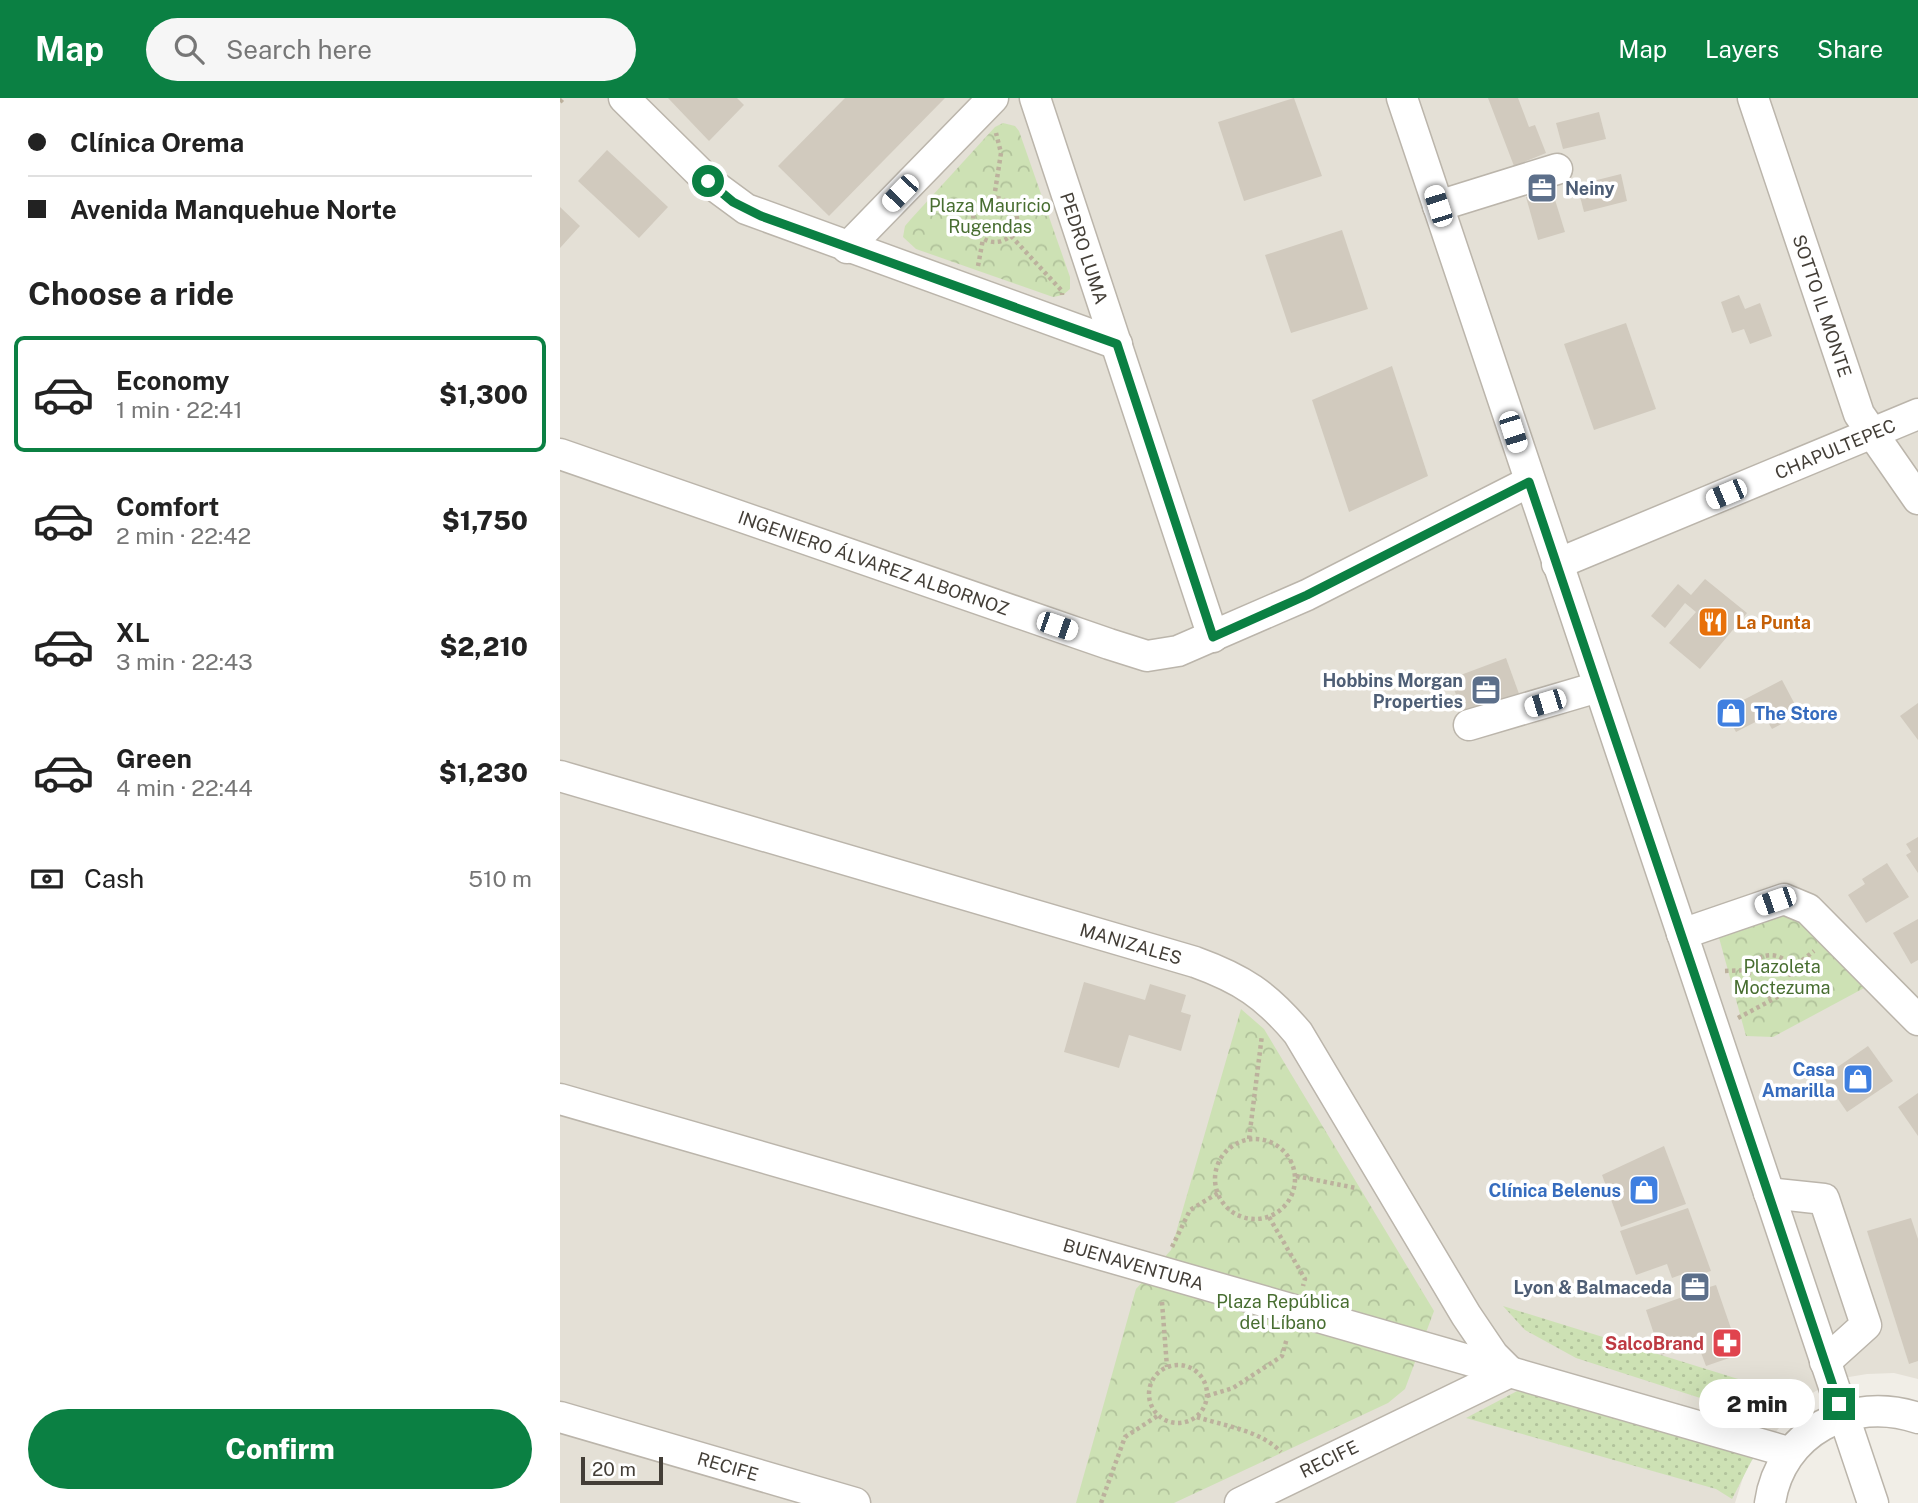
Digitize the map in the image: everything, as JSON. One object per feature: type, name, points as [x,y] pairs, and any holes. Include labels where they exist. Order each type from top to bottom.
[{"type":"street","points":[[624,98],[708,181],[733,202],[761,216],[1117,344]]},
{"type":"street","name":"PEDRO LUMA","points":[[1035,98],[1213,637]]},
{"type":"street","points":[[1402,98],[1873,1503]]},
{"type":"street","name":"SOTTO IL MONTE","points":[[1753,98],[1859,414],[1918,499]]},
{"type":"street","points":[[847,248],[991,100]]},
{"type":"street","points":[[1438,206],[1557,169]]},
{"type":"street","name":"CHAPULTEPEC","points":[[1557,564],[1918,415]]},
{"type":"street","name":"INGENIERO ÁLVAREZ ALBORNOZ","points":[[560,454],[1136,654],[1168,655],[1307,595],[1529,482]]},
{"type":"street","points":[[1469,725],[1598,687]]},
{"type":"street","name":"MANIZALES","points":[[560,776],[1195,962],[1237,979],[1268,999],[1298,1034],[1466,1315],[1493,1355],[1510,1372]]},
{"type":"street","points":[[1682,934],[1775,901],[1793,900],[1808,909],[1918,1020]]},
{"type":"street","name":"BUENAVENTURA","points":[[560,1099],[1788,1452]]},
{"type":"street","points":[[1769,1193],[1824,1199],[1867,1325],[1825,1362]]},
{"type":"street","name":"RECIFE","points":[[1417,1415],[1436,1391],[1439,1380],[1437,1351]]},
{"type":"street","name":"RECIFE","points":[[1240,1503],[1510,1372]]},
{"type":"street","points":[[1770,1503],[1775,1477],[1788,1452],[1816,1429],[1843,1418],[1885,1410],[1918,1418]]},
{"type":"street","name":"RECIFE","points":[[560,1417],[855,1503]]},
{"type":"path","points":[[560,102],[564,98]]},
{"type":"path","points":[[991,100],[1001,153],[994,198]]},
{"type":"path","points":[[994,198],[1013,208],[1017,222],[1011,236],[989,242],[974,228],[976,208],[994,198]]},
{"type":"path","points":[[1011,236],[1062,291],[1063,324]]},
{"type":"path","points":[[1756,1010],[1781,995],[1790,984],[1791,969],[1785,960],[1779,956],[1764,955],[1752,963],[1748,978],[1754,991],[1773,998]]},
{"type":"path","points":[[1721,971],[1749,970]]},
{"type":"path","points":[[1249,1139],[1268,999]]},
{"type":"path","points":[[1249,1139],[1275,1144],[1292,1163],[1296,1176],[1289,1201],[1269,1217],[1242,1217],[1230,1211],[1217,1193],[1214,1175],[1218,1162],[1236,1143],[1249,1139]]},
{"type":"path","points":[[1296,1176],[1330,1185],[1391,1191]]},
{"type":"path","points":[[1167,1367],[1160,1272],[1190,1210],[1217,1193]]},
{"type":"path","points":[[1207,1396],[1233,1388],[1282,1356],[1305,1279],[1269,1217]]},
{"type":"path","points":[[1196,1417],[1207,1396],[1202,1377],[1186,1366],[1167,1367],[1153,1380],[1150,1389],[1150,1399],[1159,1416],[1182,1423],[1196,1417],[1221,1422],[1273,1443],[1301,1473]]},
{"type":"path","points":[[1101,1503],[1125,1437],[1159,1416]]},
{"type":"shaded area","points":[[560,98],[1918,98],[1918,1379],[1894,1373],[1867,1374],[1837,1379],[1809,1395],[1759,1450],[1745,1471],[1735,1503],[560,1503]]},
{"type":"green space","name":"Plaza Mauricio Rugendas","points":[[1003,123],[1015,126],[1019,131],[1070,277],[1070,289],[1063,295],[1053,297],[916,249],[903,237],[905,226],[911,219],[995,127]]},
{"type":"green space","name":"Plazoleta Moctezuma","points":[[1776,913],[1792,915],[1866,987],[1773,1037],[1746,1036],[1718,934]]},
{"type":"green space","name":"Plaza República del Líbano","points":[[1241,1009],[1264,1029],[1434,1311],[1405,1389],[1388,1403],[1174,1503],[1076,1503],[1136,1289],[1171,1250]]},
{"type":"green space","points":[[1503,1306],[1809,1401],[1807,1415],[1796,1422],[1753,1415],[1576,1358],[1525,1330]]},
{"type":"green space","points":[[1519,1390],[1755,1454],[1732,1499],[1716,1489],[1466,1418]]},
{"type":"building","points":[[668,98],[737,98],[744,105],[709,141]]},
{"type":"building","points":[[845,98],[945,98],[829,216],[778,166]]},
{"type":"building","points":[[1294,98],[1322,176],[1244,201],[1218,122]]},
{"type":"building","points":[[1488,98],[1518,98],[1529,127],[1535,125],[1546,153],[1514,166]]},
{"type":"building","points":[[1599,112],[1606,139],[1563,149],[1556,123]]},
{"type":"building","points":[[607,150],[668,207],[639,238],[578,181]]},
{"type":"building","points":[[1621,174],[1627,201],[1584,212],[1577,185]]},
{"type":"building","points":[[1552,190],[1565,232],[1538,240],[1526,197]]},
{"type":"building","points":[[560,207],[580,226],[560,248]]},
{"type":"building","points":[[1342,230],[1368,309],[1291,333],[1265,255]]},
{"type":"building","points":[[1739,295],[1745,309],[1760,303],[1772,336],[1750,344],[1744,329],[1732,333],[1721,302]]},
{"type":"building","points":[[1626,323],[1656,409],[1594,430],[1564,344]]},
{"type":"building","points":[[1392,366],[1428,476],[1349,512],[1312,400]]},
{"type":"building","name":"La Punta","points":[[1705,579],[1747,613],[1700,669],[1669,643],[1696,612],[1685,603],[1665,628],[1651,616],[1678,584],[1691,595]]},
{"type":"building","name":"Hobbins Morgan Properties","points":[[1506,658],[1522,702],[1467,723],[1450,679]]},
{"type":"building","points":[[1782,680],[1800,714],[1772,729],[1765,717],[1736,732],[1724,710]]},
{"type":"building","points":[[1918,703],[1918,740],[1900,716]]},
{"type":"building","points":[[1918,837],[1918,873],[1906,855],[1911,852],[1906,844]]},
{"type":"building","points":[[1887,863],[1909,897],[1866,923],[1848,895],[1865,884],[1862,879]]},
{"type":"building","points":[[1918,919],[1918,960],[1911,964],[1893,933]]},
{"type":"building","points":[[1084,982],[1145,1000],[1150,984],[1186,995],[1181,1012],[1191,1015],[1181,1051],[1129,1035],[1119,1068],[1064,1052]]},
{"type":"building","name":"Casa Amarilla","points":[[1868,1046],[1893,1081],[1847,1112],[1823,1077]]},
{"type":"building","points":[[1918,1093],[1918,1136],[1898,1107]]},
{"type":"building","name":"Clínica Belenus","points":[[1664,1146],[1686,1204],[1621,1227],[1602,1175]]},
{"type":"building","name":"Lyon & Balmaceda","points":[[1688,1208],[1711,1271],[1698,1275],[1703,1289],[1716,1285],[1736,1343],[1731,1345],[1735,1356],[1706,1366],[1697,1342],[1661,1355],[1646,1310],[1691,1294],[1683,1274],[1672,1278],[1667,1264],[1636,1275],[1620,1231]]},
{"type":"building","points":[[1911,1218],[1918,1239],[1918,1361],[1909,1364],[1867,1231]]},
{"type":"place","name":"Neiny","points":[[1542,188]]},
{"type":"place","name":"La Punta","points":[[1713,622]]},
{"type":"place","name":"Hobbins Morgan Properties","points":[[1486,690]]},
{"type":"place","name":"The Store","points":[[1731,713]]},
{"type":"place","name":"Casa Amarilla","points":[[1858,1079]]},
{"type":"place","name":"Clínica Belenus","points":[[1644,1190]]},
{"type":"place","name":"Lyon & Balmaceda","points":[[1695,1287]]},
{"type":"place","name":"SalcoBrand","points":[[1727,1343]]},
{"type":"route","points":[[708,181],[733,202],[781,224],[1117,344],[1213,637],[1307,595],[1529,482],[1839,1404]]}]
